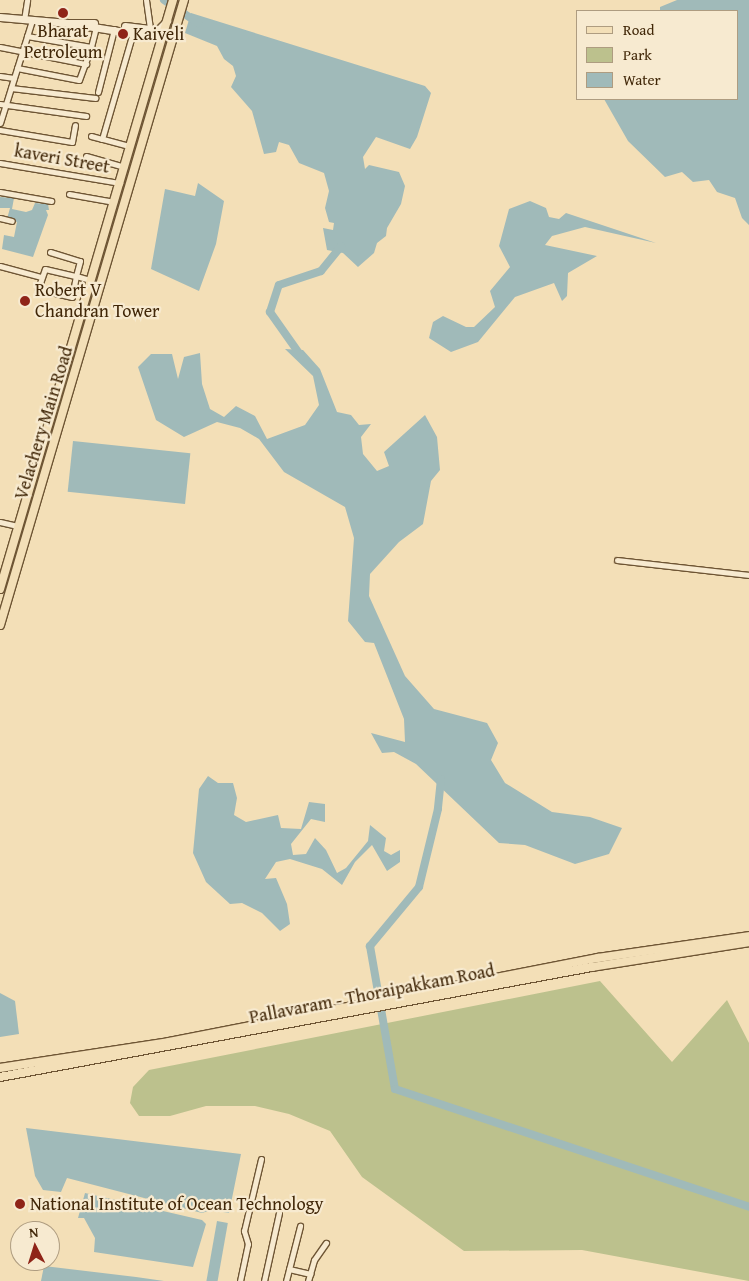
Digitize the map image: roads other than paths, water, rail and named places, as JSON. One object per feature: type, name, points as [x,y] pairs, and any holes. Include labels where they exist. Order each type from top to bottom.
[{"type":"main road","name":"Velachery Main Road","points":[[0,586],[172,1]]},
{"type":"main road","name":"Velachery Main Road","points":[[0,625],[183,3]]},
{"type":"main road","points":[[0,17],[68,23],[162,38]]},
{"type":"main road","points":[[68,23],[76,21],[150,30],[158,30],[166,25]]},
{"type":"main road","points":[[76,329],[87,332]]},
{"type":"main road","name":"Pallavaram - Thoraipakkam Road","points":[[0,1077],[562,969],[747,939]]},
{"type":"main road","name":"Pallavaram - Thoraipakkam Road","points":[[0,1068],[81,1061]]},
{"type":"street","points":[[0,123],[3,104],[11,88],[27,36],[27,0]]},
{"type":"street","points":[[146,0],[150,30]]},
{"type":"street","points":[[17,68],[79,80],[86,64],[96,27]]},
{"type":"street","points":[[98,92],[114,29]]},
{"type":"street","points":[[102,139],[133,32]]},
{"type":"street","points":[[27,36],[91,47]]},
{"type":"street","points":[[0,47],[23,50],[86,64]]},
{"type":"street","points":[[0,76],[14,78]]},
{"type":"street","points":[[11,88],[95,98]]},
{"type":"street","points":[[3,104],[86,116]]},
{"type":"street","points":[[0,130],[72,142],[75,126]]},
{"type":"street","points":[[91,136],[129,146]]},
{"type":"street","points":[[86,156],[124,167]]},
{"type":"street","name":"kaveri Street","points":[[0,163],[120,183]]},
{"type":"street","points":[[0,192],[51,201]]},
{"type":"street","points":[[69,194],[114,202]]},
{"type":"street","points":[[0,218],[12,220]]},
{"type":"street","points":[[50,252],[80,261],[76,277],[70,297],[38,289],[44,268],[76,277],[89,281]]},
{"type":"street","points":[[0,266],[41,277]]},
{"type":"street","points":[[0,522],[18,526]]},
{"type":"street","points":[[617,560],[749,575]]},
{"type":"street","points":[[240,1281],[248,1244],[244,1231],[261,1159]]},
{"type":"street","points":[[264,1281],[279,1213]]},
{"type":"street","points":[[286,1281],[300,1226]]},
{"type":"street","points":[[308,1281],[314,1260],[326,1244]]},
{"type":"street","points":[[289,1269],[310,1274]]},
{"type":"water","points":[[677,0],[749,0],[749,225],[742,218],[735,198],[717,192],[709,180],[693,182],[682,172],[665,177],[628,141],[605,100],[739,100],[739,10],[660,10],[660,7]]},
{"type":"water","points":[[191,13],[425,86],[431,93],[417,137],[410,149],[376,137],[363,157],[365,169],[369,165],[399,172],[405,186],[401,204],[387,228],[386,236],[377,243],[374,253],[358,267],[343,253],[327,250],[323,228],[333,230],[334,223],[329,222],[325,208],[329,191],[324,173],[299,163],[289,145],[279,142],[276,152],[264,154],[252,111],[231,87],[236,76],[233,66],[224,59],[217,46],[185,33]]},
{"type":"water","points":[[198,183],[224,201],[216,244],[199,291],[151,269],[165,189],[195,196]]},
{"type":"water","points":[[0,197],[14,198],[12,209],[26,212],[32,210],[35,203],[48,204],[49,210],[46,210],[48,215],[33,257],[2,249],[4,235],[14,237],[17,222],[7,219],[10,208],[0,208]]},
{"type":"water","points":[[530,201],[546,208],[549,217],[559,219],[566,213],[656,243],[585,227],[552,236],[545,245],[597,256],[568,273],[567,296],[562,301],[554,283],[515,297],[478,342],[451,352],[429,338],[433,322],[443,316],[466,327],[474,327],[495,307],[490,291],[510,267],[499,246],[509,209]]},
{"type":"water","points":[[285,349],[303,350],[320,369],[337,412],[351,415],[359,425],[371,424],[361,437],[363,454],[377,471],[389,466],[384,452],[425,415],[437,437],[440,470],[431,481],[423,524],[399,542],[370,574],[369,596],[405,676],[434,709],[487,723],[498,743],[491,760],[505,783],[552,812],[590,817],[622,828],[609,854],[575,864],[525,845],[499,843],[416,764],[394,752],[382,753],[371,733],[405,742],[404,719],[374,643],[365,642],[348,621],[354,538],[345,507],[284,472],[259,439],[240,428],[217,422],[184,437],[156,420],[138,367],[151,354],[172,354],[178,379],[184,357],[200,353],[202,384],[210,409],[224,417],[236,406],[255,416],[267,439],[305,425],[319,405],[313,376]]},
{"type":"water","points":[[73,441],[190,453],[185,504],[68,492]]},
{"type":"water","points":[[208,776],[218,783],[233,783],[237,798],[234,815],[246,822],[278,815],[281,828],[301,829],[309,802],[325,804],[325,822],[311,819],[291,844],[293,855],[306,854],[315,838],[326,850],[337,873],[346,868],[368,841],[370,825],[386,838],[384,851],[391,855],[400,850],[400,862],[387,871],[372,845],[355,862],[342,885],[322,869],[290,859],[276,862],[265,879],[276,878],[287,904],[290,924],[280,931],[262,913],[242,903],[230,904],[206,882],[193,853],[199,789]]},
{"type":"water","points":[[0,993],[15,1001],[19,1034],[0,1037]]},
{"type":"water","points":[[26,1128],[241,1154],[229,1213],[211,1210],[202,1213],[67,1178],[61,1192],[43,1190],[35,1176]]},
{"type":"water","points":[[85,1193],[202,1220],[206,1224],[193,1267],[94,1252],[95,1238],[84,1218],[78,1218]]},
{"type":"water","points":[[217,1221],[228,1223],[218,1281],[206,1281]]},
{"type":"water","points":[[60,1268],[164,1281],[41,1281],[43,1271],[60,1271]]},
{"type":"waterway","points":[[164,0],[198,23]]},
{"type":"waterway","points":[[301,356],[270,312],[279,285],[321,271],[341,246]]},
{"type":"waterway","points":[[441,779],[438,809],[419,887],[370,946],[395,1089],[749,1207]]},
{"type":"place","name":"Bharat Petroleum","points":[[63,13]]},
{"type":"place","name":"Kaiveli","points":[[123,34]]},
{"type":"place","name":"Robert V Chandran Tower","points":[[25,301]]},
{"type":"place","name":"National Institute of Ocean Technology","points":[[20,1204]]}]
